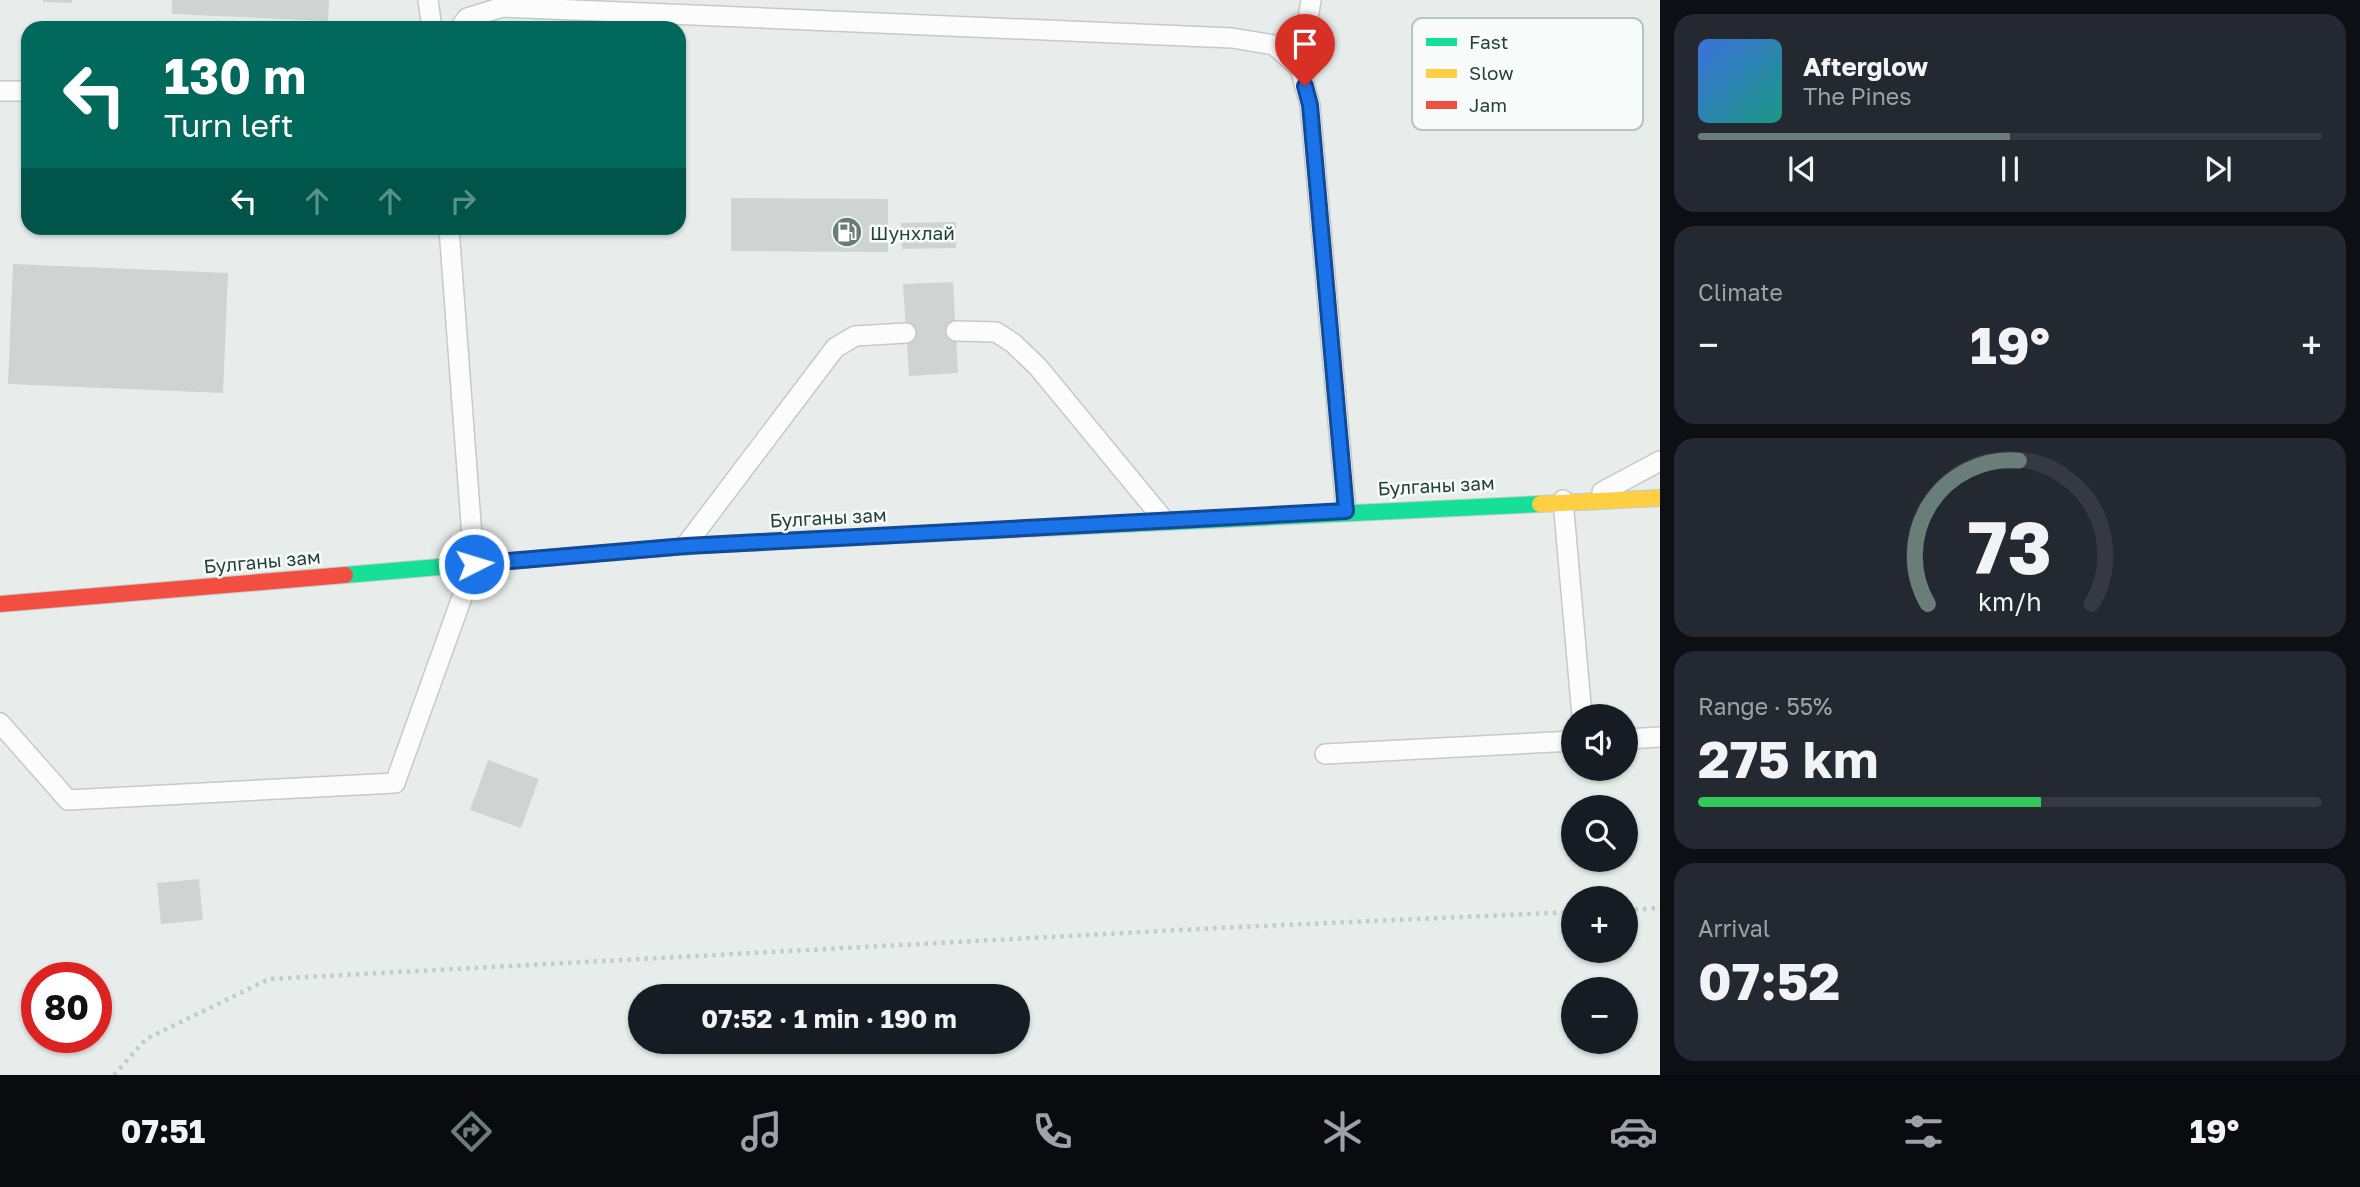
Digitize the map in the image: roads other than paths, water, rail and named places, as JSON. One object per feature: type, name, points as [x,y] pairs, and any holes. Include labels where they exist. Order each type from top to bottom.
[{"type":"highway","name":"Булганы зам","points":[[0,604],[686,546],[1563,500],[1660,498]]},
{"type":"lane","points":[[428,0],[431,21]]},
{"type":"lane","points":[[1311,0],[1300,68],[1310,105],[1346,511]]},
{"type":"lane","points":[[465,21],[503,7],[1232,38],[1274,45],[1300,68]]},
{"type":"lane","points":[[0,91],[21,91]]},
{"type":"lane","points":[[0,723],[68,800],[395,783],[474,564],[450,235]]},
{"type":"lane","points":[[956,331],[996,332],[1013,343],[1038,367],[1164,520]]},
{"type":"lane","points":[[686,546],[835,348],[855,335],[906,333]]},
{"type":"lane","points":[[1589,499],[1660,461]]},
{"type":"lane","points":[[1563,500],[1581,704]]},
{"type":"lane","points":[[1638,738],[1660,737]]},
{"type":"lane","points":[[1325,754],[1561,742]]},
{"type":"place","name":"Шунхлай","points":[[847,232]]}]
